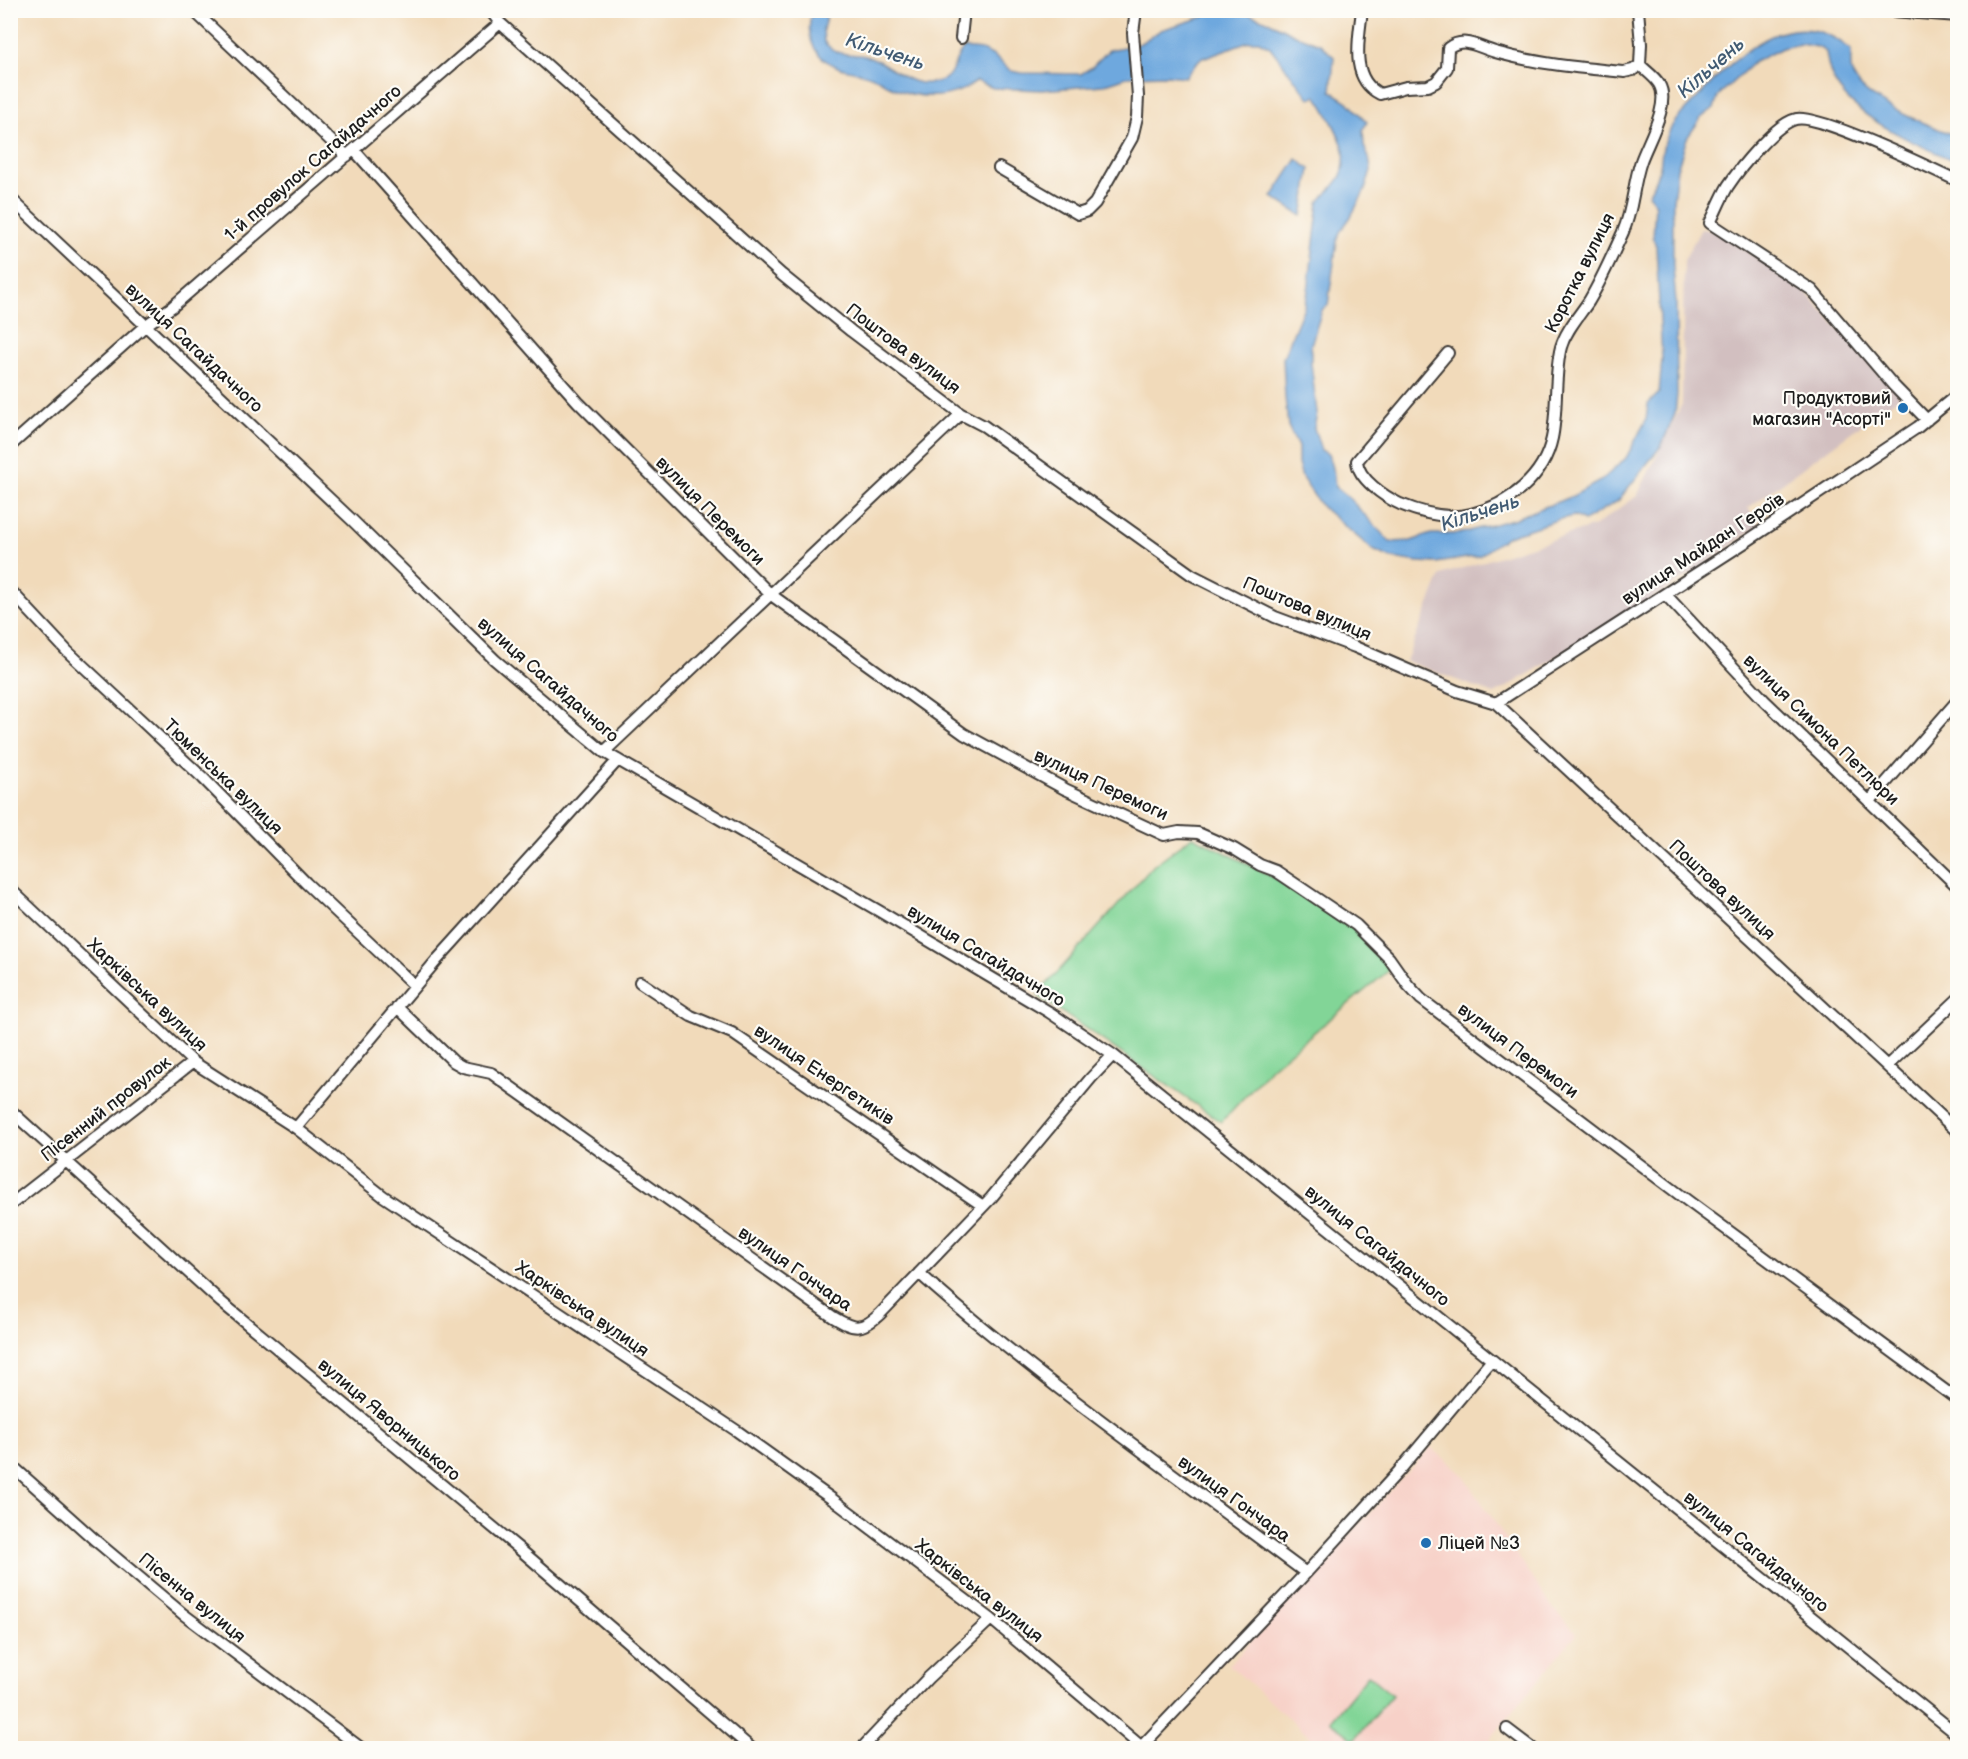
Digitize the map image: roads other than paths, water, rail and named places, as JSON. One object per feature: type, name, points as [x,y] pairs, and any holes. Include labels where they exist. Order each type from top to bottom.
[{"type":"street","name":"вулиця Перемоги","points":[[194,10],[350,153],[578,402],[770,594],[880,675],[973,739],[1065,789],[1164,835],[1198,832],[1234,849],[1260,865],[1276,871],[1356,924],[1389,958],[1408,985],[1422,999],[1688,1202],[1958,1400]]},
{"type":"street","name":"Поштова вулиця","points":[[490,10],[500,23],[782,276],[961,414],[984,426],[1192,575],[1275,617],[1355,647],[1457,691],[1496,703],[1958,1132]]},
{"type":"street","points":[[961,38],[964,10]]},
{"type":"street","points":[[999,168],[1078,214],[1087,211],[1095,203],[1131,138],[1137,117],[1138,96],[1133,33],[1136,10]]},
{"type":"street","points":[[1362,10],[1357,51],[1360,66],[1366,82],[1380,94],[1406,87],[1428,86],[1436,82],[1447,68],[1448,48],[1456,42],[1466,42],[1531,61],[1624,72],[1633,70],[1640,65],[1638,10]]},
{"type":"street","points":[[1879,10],[1958,16]]},
{"type":"street","name":"1-й провулок Сагайдачного","points":[[10,446],[146,325],[172,307],[500,23]]},
{"type":"street","name":"Коротка вулиця","points":[[1448,353],[1357,461],[1357,467],[1365,478],[1390,499],[1418,511],[1454,516],[1471,514],[1513,494],[1533,479],[1542,466],[1552,439],[1561,348],[1569,330],[1589,300],[1624,229],[1640,162],[1661,110],[1663,93],[1660,86],[1640,65]]},
{"type":"street","points":[[1927,420],[1893,385],[1812,290],[1710,223],[1729,185],[1749,160],[1786,123],[1799,118],[1821,123],[1910,157],[1958,181]]},
{"type":"street","name":"вулиця Сагайдачного","points":[[10,198],[146,325],[495,660],[604,752],[999,982],[1113,1055],[1958,1735]]},
{"type":"street","name":"вулиця Майдан Героїв","points":[[1496,703],[1747,541],[1927,420],[1958,394]]},
{"type":"street","points":[[604,752],[961,414]]},
{"type":"street","name":"Тюменська вулиця","points":[[10,590],[67,651],[202,778],[306,882],[416,986]]},
{"type":"street","name":"вулиця Симона Петлюри","points":[[1665,594],[1764,700],[1958,887]]},
{"type":"street","points":[[1870,801],[1958,700]]},
{"type":"street","points":[[296,1128],[396,1007],[618,760]]},
{"type":"street","name":"Харківська вулиця","points":[[10,889],[193,1062],[296,1128],[383,1196],[747,1438],[832,1499],[991,1619],[1142,1748]]},
{"type":"street","name":"вулиця Енергетиків","points":[[640,982],[691,1016],[732,1033],[983,1206]]},
{"type":"street","points":[[1887,1065],[1958,999]]},
{"type":"street","name":"вулиця Гончара","points":[[396,1007],[454,1062],[463,1067],[491,1072],[850,1328],[861,1327],[872,1322],[919,1273],[958,1308],[1071,1398],[1306,1573]]},
{"type":"street","points":[[919,1273],[983,1206],[1091,1077],[1113,1055]]},
{"type":"street","name":"Пісенний провулок","points":[[10,1205],[193,1062]]},
{"type":"street","name":"вулиця Яворницького","points":[[10,1110],[221,1302],[517,1547],[751,1749]]},
{"type":"street","points":[[1142,1748],[1399,1471],[1492,1360]]},
{"type":"street","name":"Пісенна вулиця","points":[[10,1464],[96,1541],[183,1614],[361,1749]]},
{"type":"street","points":[[862,1749],[928,1678],[991,1619]]},
{"type":"street","points":[[1507,1729],[1532,1749]]},
{"type":"water","points":[[812,11],[828,11],[823,29],[824,42],[830,48],[842,53],[868,56],[912,81],[921,83],[945,79],[964,48],[982,50],[994,56],[1011,71],[1081,74],[1092,67],[1109,50],[1139,44],[1161,30],[1203,17],[1211,11],[1241,11],[1320,44],[1334,57],[1331,91],[1347,101],[1367,122],[1363,130],[1364,146],[1371,170],[1365,190],[1340,232],[1328,305],[1322,310],[1311,345],[1317,413],[1314,428],[1321,450],[1328,454],[1335,487],[1348,497],[1390,542],[1411,541],[1431,534],[1458,534],[1513,519],[1571,497],[1602,480],[1626,458],[1646,420],[1648,404],[1659,393],[1662,359],[1656,246],[1653,239],[1655,203],[1648,195],[1659,170],[1665,142],[1672,126],[1718,76],[1752,47],[1771,36],[1790,30],[1810,30],[1830,36],[1851,50],[1852,73],[1868,93],[1898,112],[1957,136],[1957,162],[1884,127],[1866,115],[1838,87],[1830,71],[1826,52],[1818,47],[1800,44],[1782,48],[1754,62],[1718,96],[1714,108],[1701,118],[1687,138],[1677,169],[1673,201],[1673,267],[1676,302],[1677,394],[1675,414],[1661,446],[1618,501],[1584,521],[1574,516],[1508,536],[1479,556],[1436,563],[1418,562],[1391,558],[1373,550],[1321,506],[1302,478],[1298,464],[1298,447],[1288,426],[1283,358],[1304,307],[1308,291],[1319,202],[1340,177],[1344,153],[1336,130],[1319,100],[1316,96],[1309,98],[1270,47],[1259,41],[1249,41],[1200,59],[1185,77],[1130,76],[1103,85],[1042,90],[993,88],[977,81],[956,92],[923,96],[900,91],[869,75],[829,63],[817,51],[810,37]]},
{"type":"water","points":[[1297,159],[1310,169],[1302,216],[1272,197]]},
{"type":"place","name":"Продуктовий магазин \"Асорті\"","points":[[1903,408]]},
{"type":"place","name":"Ліцей №3","points":[[1426,1543]]},
{"type":"water label","name":"Кільчень","points":[[885,52]]},
{"type":"water label","name":"Кільчень","points":[[1711,68]]},
{"type":"water label","name":"Кільчень","points":[[1480,513]]}]
